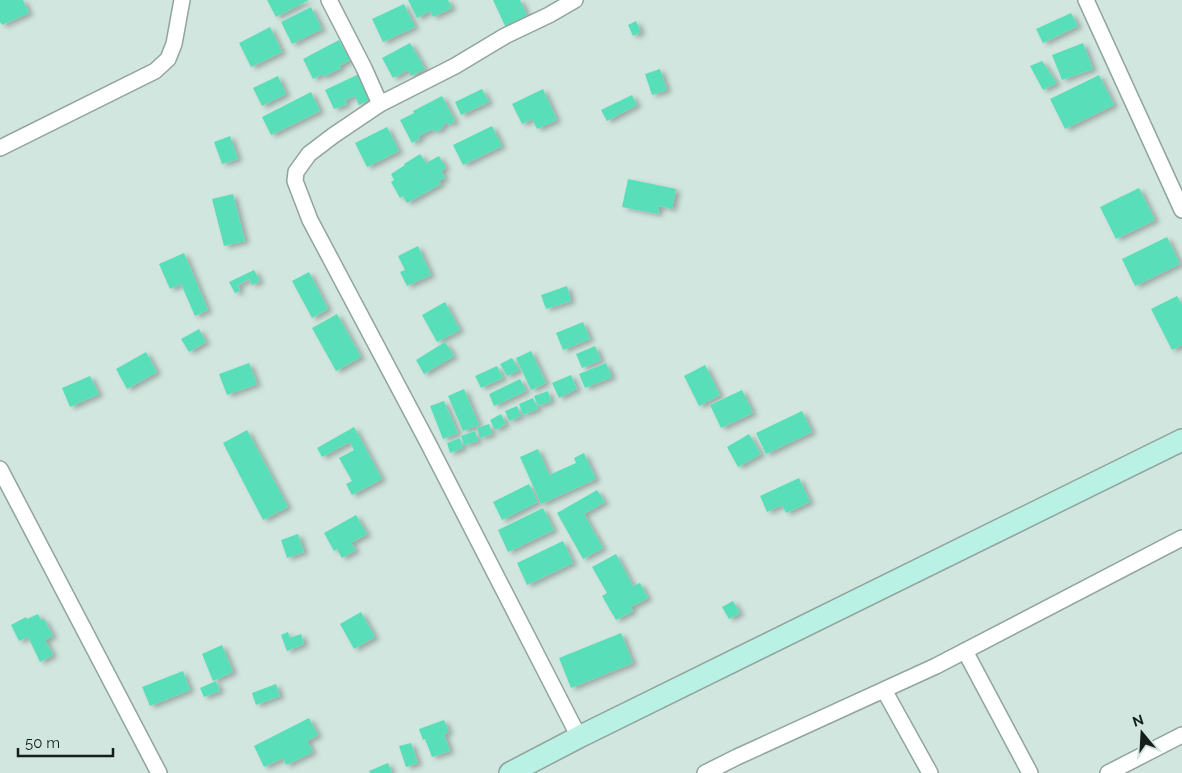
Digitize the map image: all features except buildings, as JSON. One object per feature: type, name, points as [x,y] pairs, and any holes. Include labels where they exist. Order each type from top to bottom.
[{"type":"street","points":[[0,148],[155,71],[168,60],[174,44],[182,0]]},
{"type":"street","points":[[329,0],[380,104]]},
{"type":"street","points":[[575,0],[505,36],[455,66],[380,104],[309,154],[296,172],[295,181],[310,220],[579,737]]},
{"type":"street","points":[[1086,0],[1182,210]]},
{"type":"street","points":[[510,773],[579,737],[1182,440]]},
{"type":"street","points":[[0,469],[159,773]]},
{"type":"street","points":[[705,773],[936,666],[1182,538]]},
{"type":"street","points":[[965,651],[1030,773]]},
{"type":"street","points":[[884,690],[930,773]]},
{"type":"street","points":[[1108,773],[1182,735]]},
{"type":"street","points":[[731,773],[737,757]]}]
